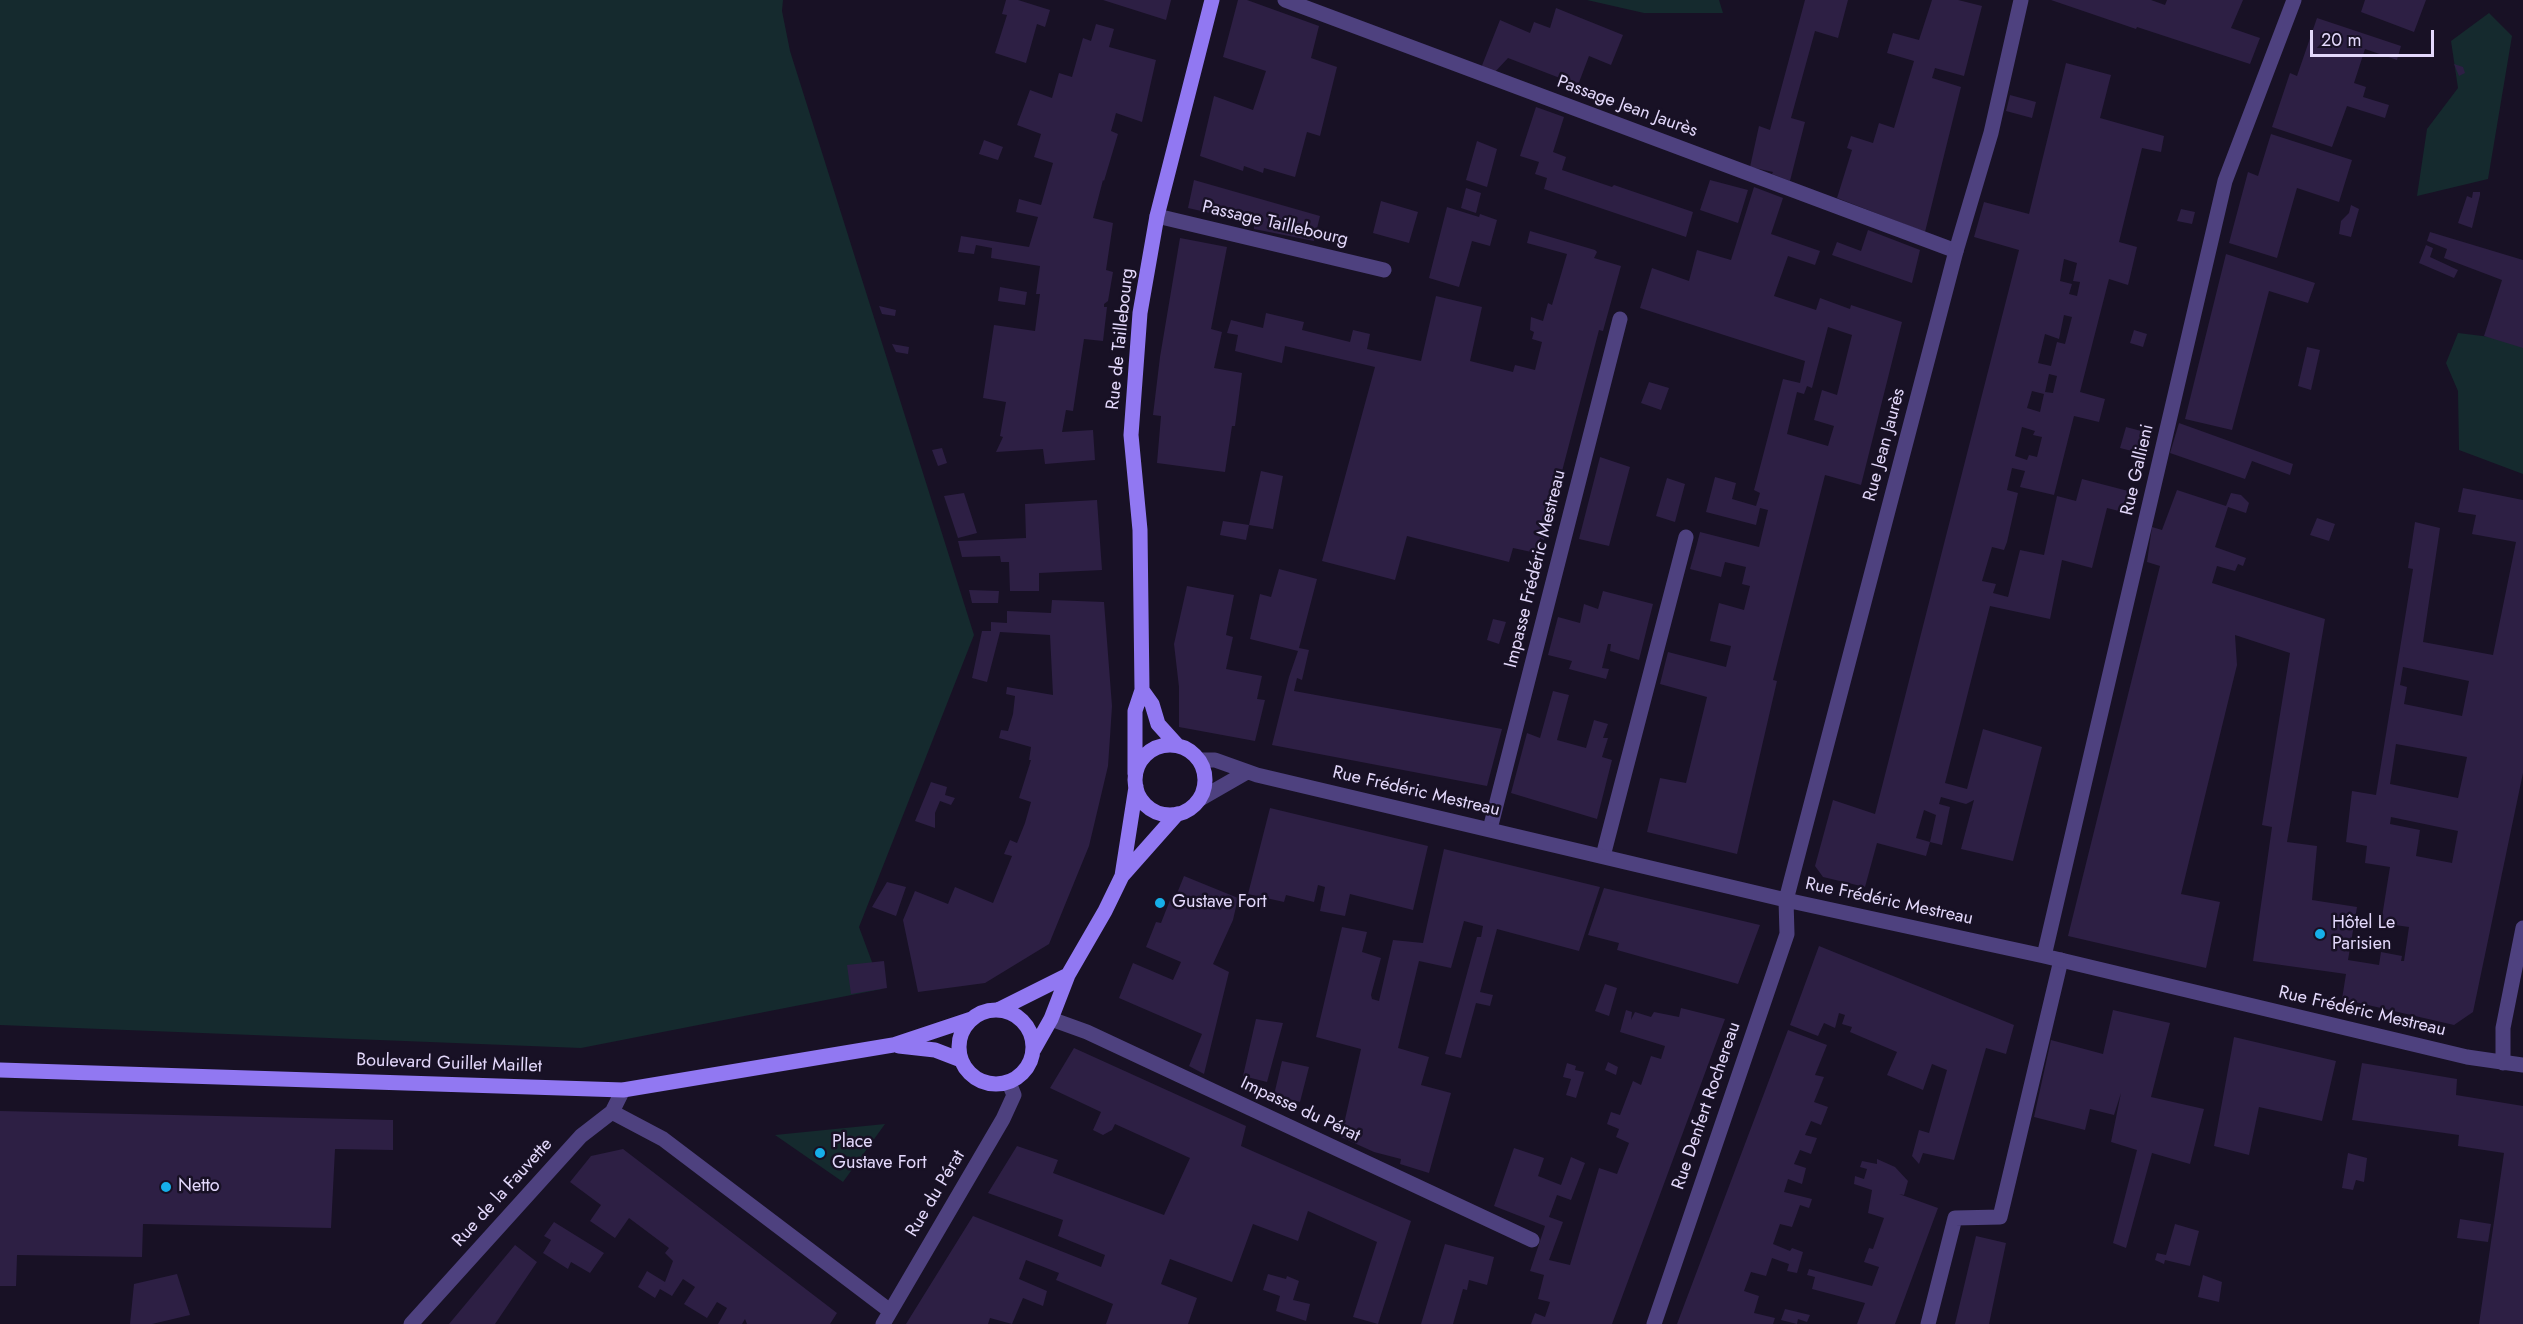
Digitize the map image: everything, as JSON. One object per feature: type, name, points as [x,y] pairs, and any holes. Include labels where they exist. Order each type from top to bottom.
[{"type":"street","name":"Rue de Taillebourg","points":[[1136,780],[1135,711],[1142,690],[1140,530],[1131,435],[1140,313],[1157,216],[1212,0]]},
{"type":"street","name":"Passage Jean Jaurès","points":[[1285,0],[1956,251]]},
{"type":"street","name":"Rue Jean Jaurès","points":[[1786,900],[1956,251],[1991,133],[2020,0]]},
{"type":"street","name":"Rue Gallieni","points":[[2044,956],[2225,181],[2294,0]]},
{"type":"street","name":"Passage Taillebourg","points":[[1157,216],[1384,270]]},
{"type":"street","name":"Impasse Frédéric Mestreau","points":[[1490,829],[1620,319]]},
{"type":"street","points":[[1603,856],[1686,537]]},
{"type":"street","name":"Rue de Taillebourg","points":[[1142,690],[1152,704],[1158,724],[1177,745]]},
{"type":"street","points":[[1122,876],[1136,780],[1141,760],[1150,751],[1163,745],[1177,745],[1190,751],[1199,760],[1205,773],[1205,787],[1200,799]]},
{"type":"street","name":"Rue Frédéric Mestreau","points":[[1199,760],[1215,760],[1247,772],[1786,900],[2044,956],[2466,1057],[2523,1065]]},
{"type":"street","points":[[1136,780],[1141,800],[1151,809],[1163,814],[1178,814],[1190,809],[1200,799],[1247,772]]},
{"type":"street","points":[[1068,975],[998,1010],[984,1012],[971,1019],[962,1031],[958,1046],[961,1060],[968,1072],[980,1081],[994,1085],[1009,1083],[1021,1075],[1030,1064],[1034,1049],[1051,1019],[1068,975],[1105,911],[1122,876],[1178,814]]},
{"type":"street","name":"Rue Denfert Rochereau","points":[[1654,1324],[1787,934],[1786,900]]},
{"type":"street","points":[[2503,1063],[2503,1028],[2523,928]]},
{"type":"street","points":[[1928,1324],[1955,1218],[2000,1217],[2061,960]]},
{"type":"street","points":[[998,1010],[1013,1013],[1024,1022],[1032,1034],[1034,1049]]},
{"type":"street","name":"Boulevard Guillet Maillet","points":[[0,1070],[623,1090],[893,1045],[971,1019]]},
{"type":"street","name":"Impasse du Pérat","points":[[1051,1019],[1087,1032],[1532,1240]]},
{"type":"street","name":"Boulevard Guillet Maillet","points":[[893,1045],[935,1050],[961,1060]]},
{"type":"street","name":"Rue du Pérat","points":[[886,1317],[1003,1119],[1014,1095],[1009,1083]]},
{"type":"street","name":"Rue de la Fauvette","points":[[411,1324],[580,1136],[612,1113],[623,1090]]},
{"type":"street","points":[[612,1113],[663,1139],[886,1317]]},
{"type":"green space","points":[[0,0],[783,0],[782,11],[790,51],[974,635],[859,927],[882,989],[581,1048],[0,1025]]},
{"type":"green space","points":[[1587,0],[1719,0],[1723,13],[1644,13]]},
{"type":"green space","points":[[2489,13],[2512,36],[2488,179],[2417,196],[2427,129],[2458,88],[2451,41]]},
{"type":"green space","points":[[2458,333],[2523,341],[2523,474],[2459,450],[2458,391],[2446,363]]},
{"type":"green space","points":[[885,1124],[843,1182],[775,1135]]},
{"type":"building","points":[[1006,0],[1018,0],[1050,10],[1045,27],[1037,24],[1026,63],[995,53],[1007,15],[1002,14]]},
{"type":"building","points":[[1103,0],[1171,0],[1166,20]]},
{"type":"building","points":[[1238,0],[1247,0],[1319,26],[1311,58],[1337,67],[1320,136],[1307,132],[1295,177],[1264,168],[1263,173],[1244,166],[1243,171],[1200,156],[1214,96],[1253,110],[1266,71],[1223,57]]},
{"type":"building","points":[[1805,0],[1848,0],[1838,38],[1815,31],[1791,118],[1805,122],[1790,181],[1772,174],[1773,172],[1750,167],[1759,126],[1770,130]]},
{"type":"building","points":[[1932,0],[1958,0],[1982,6],[1964,76],[1935,68],[1932,78],[1961,87],[1925,232],[1837,198],[1852,150],[1847,148],[1851,136],[1873,143],[1879,123],[1894,128],[1914,61],[1887,53],[1893,33],[1919,40]]},
{"type":"building","points":[[2051,0],[2151,0],[2165,5],[2167,0],[2243,0],[2231,28],[2260,38],[2250,64]]},
{"type":"building","points":[[2365,0],[2426,0],[2414,32],[2361,12]]},
{"type":"building","points":[[1556,8],[1623,35],[1611,65],[1589,56],[1578,85],[1508,58],[1494,73],[1481,68],[1500,20],[1530,33],[1534,22],[1550,28]]},
{"type":"building","points":[[2317,18],[2401,46],[2397,60],[2365,49],[2354,83],[2366,87],[2363,97],[2389,105],[2385,118],[2347,106],[2332,147],[2272,127],[2290,73],[2297,76]]},
{"type":"building","points":[[1096,24],[1114,29],[1109,47],[1156,60],[1142,122],[1116,113],[1111,131],[1118,134],[1093,218],[1113,223],[1106,270],[1113,272],[1108,301],[1104,304],[1104,307],[1107,307],[1103,341],[1084,339],[1073,411],[1066,410],[1062,432],[1093,430],[1095,460],[1045,464],[1043,449],[996,452],[1003,437],[1000,436],[1006,402],[983,398],[994,325],[1035,331],[1040,294],[1036,294],[1040,266],[991,258],[992,248],[976,245],[974,254],[958,252],[961,236],[1029,247],[1038,217],[1016,212],[1019,199],[1041,205],[1053,163],[1034,157],[1041,134],[1017,125],[1030,90],[1052,98],[1059,73],[1072,77],[1083,38],[1091,41]]},
{"type":"building","points":[[2066,63],[2111,75],[2100,118],[2164,136],[2161,152],[2142,148],[2119,242],[2137,247],[2128,285],[2109,279],[2080,392],[2105,399],[2099,422],[2074,416],[2054,495],[2020,487],[2025,471],[2012,468],[2007,490],[2018,493],[2007,542],[2004,550],[1992,547],[1982,581],[1996,584],[1993,593],[2008,597],[2020,550],[2044,555],[2057,496],[2076,501],[2082,479],[2132,492],[2127,513],[2107,508],[2092,568],[2062,560],[2050,619],[1990,606],[1945,783],[1967,789],[1983,729],[2042,747],[2013,861],[1961,849],[1974,800],[1966,804],[1941,797],[1939,804],[1950,807],[1942,845],[1930,842],[1926,856],[1877,843],[1865,887],[1823,877],[1815,866],[1833,800],[1875,814],[2019,250],[1974,237],[1984,202],[2029,214]],"holes":[[[2064,259],[2077,263],[2073,281],[2080,282],[2077,296],[2069,294],[2072,284],[2060,281]],[[2064,315],[2072,317],[2065,344],[2057,342],[2051,366],[2038,363],[2045,334],[2059,339]],[[2049,374],[2057,376],[2053,393],[2045,392]],[[2032,391],[2044,394],[2040,412],[2027,408]],[[2022,427],[2035,431],[2033,435],[2042,437],[2037,457],[2029,455],[2027,460],[2015,456]],[[1924,810],[1936,815],[1930,842],[1916,838]]]},
{"type":"building","points":[[2454,64],[2463,67],[2465,73],[2459,76]]},
{"type":"building","points":[[2010,95],[2036,102],[2032,118],[2006,111]]},
{"type":"building","points":[[1536,107],[1564,117],[1553,152],[1566,157],[1562,170],[1693,212],[1686,237],[1544,189],[1547,178],[1535,174],[1539,162],[1520,156]]},
{"type":"building","points":[[2271,134],[2352,160],[2339,202],[2297,188],[2277,258],[2229,243],[2248,172],[2258,176]]},
{"type":"building","points":[[984,140],[1003,147],[998,160],[979,154]]},
{"type":"building","points":[[1477,141],[1497,149],[1487,187],[1466,180]]},
{"type":"building","points":[[1194,180],[1320,216],[1314,241],[1254,229],[1254,223],[1188,208]]},
{"type":"building","points":[[1710,180],[1748,190],[1738,223],[1700,210]]},
{"type":"building","points":[[1754,187],[1783,198],[1771,234],[1820,251],[1815,265],[1788,256],[1774,296],[1816,310],[1820,298],[1850,309],[1851,305],[1902,322],[1861,485],[1825,475],[1773,680],[1777,681],[1737,854],[1647,832],[1660,778],[1686,783],[1707,697],[1660,684],[1668,652],[1726,667],[1731,646],[1710,641],[1719,603],[1744,610],[1750,586],[1742,584],[1746,567],[1725,562],[1721,577],[1690,569],[1700,532],[1759,547],[1768,510],[1760,508],[1756,525],[1706,512],[1715,477],[1736,483],[1732,499],[1756,506],[1760,493],[1754,490],[1783,379],[1800,383],[1805,361],[1640,308],[1652,268],[1689,281],[1697,250],[1731,260]],"holes":[[[1828,327],[1852,335],[1837,395],[1822,390],[1814,420],[1834,426],[1828,446],[1787,434],[1797,392],[1804,394],[1807,386],[1812,388]]]},
{"type":"building","points":[[1466,188],[1481,193],[1476,213],[1461,208]]},
{"type":"building","points":[[2473,192],[2480,192],[2480,195],[2472,228],[2458,223],[2467,196],[2472,198]]},
{"type":"building","points":[[1381,201],[1418,212],[1409,243],[1373,233]]},
{"type":"building","points":[[2351,205],[2359,209],[2351,237],[2339,234],[2341,221],[2349,213]]},
{"type":"building","points":[[1447,207],[1497,220],[1490,246],[1472,241],[1459,287],[1429,278]]},
{"type":"building","points":[[2181,209],[2195,212],[2192,224],[2177,221]]},
{"type":"building","points":[[1868,230],[1920,250],[1912,283],[1832,255],[1837,242],[1861,251]]},
{"type":"building","points":[[1530,231],[1595,250],[1597,252],[1594,258],[1621,266],[1603,331],[1599,330],[1544,540],[1540,538],[1536,553],[1513,548],[1509,562],[1407,536],[1395,580],[1322,561],[1375,367],[1285,346],[1282,363],[1235,351],[1238,335],[1227,333],[1231,320],[1263,328],[1266,313],[1304,322],[1302,330],[1350,342],[1353,330],[1370,334],[1367,349],[1421,361],[1436,296],[1482,307],[1470,361],[1513,372],[1515,365],[1535,370],[1542,342],[1532,339],[1534,332],[1530,330],[1531,317],[1543,321],[1548,303],[1552,305],[1567,254],[1527,243]]},
{"type":"building","points":[[2430,232],[2523,260],[2523,348],[2484,336],[2502,280],[2444,258],[2447,249],[2427,241]]},
{"type":"building","points":[[1180,238],[1227,247],[1211,329],[1222,332],[1214,368],[1242,373],[1235,426],[1232,426],[1225,472],[1157,463],[1161,416],[1153,415],[1160,357]]},
{"type":"building","points":[[2426,245],[2433,248],[2430,257],[2458,270],[2454,278],[2419,263]]},
{"type":"building","points":[[2226,254],[2315,283],[2308,303],[2269,291],[2232,430],[2185,419]]},
{"type":"building","points":[[1000,287],[1027,292],[1025,305],[998,301]]},
{"type":"building","points":[[879,306],[896,310],[895,316],[882,314]]},
{"type":"building","points":[[2134,330],[2147,334],[2143,347],[2130,343]]},
{"type":"building","points":[[892,344],[909,347],[908,354],[896,352]]},
{"type":"building","points":[[2307,347],[2320,350],[2311,390],[2298,386]]},
{"type":"building","points":[[1649,382],[1669,388],[1661,410],[1641,403]]},
{"type":"building","points":[[2179,423],[2293,464],[2290,475],[2252,461],[2245,479],[2170,453]]},
{"type":"building","points":[[2126,427],[2145,432],[2140,453],[2120,448]]},
{"type":"building","points":[[942,448],[947,463],[938,466],[932,450]]},
{"type":"building","points":[[1600,457],[1630,467],[1609,546],[1579,539]]},
{"type":"building","points":[[1261,471],[1283,476],[1273,529],[1249,525]]},
{"type":"building","points":[[1667,478],[1685,484],[1675,522],[1656,516]]},
{"type":"building","points":[[2463,488],[2523,500],[2523,773],[2473,1012],[2454,1025],[2342,999],[2346,974],[2253,961],[2272,827],[2262,825],[2290,653],[2235,635],[2237,665],[2181,894],[2220,902],[2206,968],[2068,936],[2160,566],[2147,562],[2152,527],[2162,530],[2177,490],[2226,506],[2231,493],[2241,495],[2249,503],[2246,513],[2228,507],[2215,547],[2246,558],[2243,566],[2238,564],[2235,571],[2217,566],[2212,583],[2325,619],[2287,842],[2317,846],[2312,900],[2357,907],[2348,960],[2379,965],[2381,952],[2402,956],[2401,961],[2404,961],[2409,927],[2381,923],[2390,867],[2365,863],[2367,846],[2346,842],[2352,791],[2376,795],[2413,569],[2408,568],[2415,522],[2440,528],[2423,642],[2493,655],[2516,542],[2472,534],[2476,515],[2458,512]],"holes":[[[2403,667],[2469,681],[2462,716],[2404,704],[2407,687],[2400,685]],[[2396,744],[2467,757],[2458,798],[2390,784]],[[2391,817],[2458,831],[2452,863],[2416,856],[2420,830],[2390,824]]]},
{"type":"building","points":[[964,493],[977,533],[958,538],[944,496]]},
{"type":"building","points":[[1097,500],[1102,570],[1039,573],[1039,591],[1010,591],[1009,562],[1001,562],[1000,556],[962,557],[958,541],[1026,538],[1025,504]]},
{"type":"building","points":[[2317,518],[2335,524],[2329,541],[2310,535]]},
{"type":"building","points":[[1223,521],[1249,525],[1246,540],[1220,535]]},
{"type":"building","points":[[1279,569],[1317,579],[1299,648],[1309,650],[1302,680],[1297,678],[1294,691],[1502,729],[1487,786],[1272,745],[1298,651],[1250,639],[1260,594],[1271,597]]},
{"type":"building","points":[[1187,586],[1234,595],[1226,635],[1233,637],[1226,669],[1262,676],[1257,699],[1265,700],[1255,741],[1179,727],[1179,687],[1174,644]]},
{"type":"building","points":[[969,590],[999,591],[998,603],[972,603]]},
{"type":"building","points":[[1603,591],[1653,604],[1639,660],[1610,651],[1611,644],[1608,644],[1602,668],[1609,669],[1606,679],[1569,669],[1572,661],[1548,655],[1558,617],[1580,623],[1584,604],[1598,609]]},
{"type":"building","points":[[1052,600],[1104,602],[1112,706],[1108,766],[1089,846],[1049,944],[985,983],[918,992],[903,920],[915,891],[948,904],[955,887],[993,903],[1012,856],[1004,854],[1010,840],[1017,843],[1025,823],[1031,802],[1019,798],[1031,760],[1029,760],[1031,747],[999,738],[1001,730],[1008,731],[1013,714],[1015,696],[1006,694],[1007,687],[1053,695],[1050,635],[1000,632],[987,682],[972,678],[982,631],[991,631],[991,622],[1007,623],[1007,611],[1051,613]]},
{"type":"building","points":[[1493,619],[1506,622],[1499,644],[1487,640]]},
{"type":"building","points":[[1553,691],[1569,695],[1557,740],[1586,748],[1594,720],[1608,724],[1603,738],[1608,738],[1602,757],[1612,760],[1597,819],[1511,793],[1527,733],[1540,738]]},
{"type":"building","points":[[931,782],[947,787],[945,795],[955,798],[951,805],[940,801],[935,813],[935,828],[915,821]]},
{"type":"building","points":[[1270,808],[1428,846],[1413,910],[1350,894],[1345,916],[1320,911],[1325,887],[1318,885],[1314,902],[1286,895],[1284,902],[1248,894]]},
{"type":"building","points":[[1444,849],[1600,887],[1579,951],[1497,929],[1480,992],[1493,995],[1490,1006],[1476,1003],[1461,1058],[1445,1054],[1477,937],[1481,937],[1483,926],[1464,921],[1451,968],[1419,961],[1398,1048],[1429,1057],[1421,1085],[1451,1093],[1429,1173],[1400,1164],[1401,1159],[1374,1152],[1341,1137],[1361,1049],[1316,1037],[1342,927],[1367,932],[1362,952],[1381,958],[1371,995],[1372,999],[1379,1001],[1393,940],[1423,943]]},
{"type":"building","points":[[1184,876],[1238,898],[1233,920],[1213,964],[1229,972],[1204,1074],[1189,1066],[1202,1034],[1119,998],[1133,963],[1173,980],[1181,962],[1146,947],[1156,922],[1161,923],[1172,895],[1176,896]]},
{"type":"building","points":[[887,882],[906,887],[896,916],[872,907]]},
{"type":"building","points":[[1604,888],[1760,925],[1738,984],[1617,950],[1619,943],[1588,935]]},
{"type":"building","points":[[1819,946],[2014,1025],[2006,1054],[1986,1048],[1954,1160],[1923,1153],[1919,1164],[1912,1156],[1919,1130],[1929,1133],[1947,1070],[1932,1064],[1923,1090],[1887,1075],[1897,1052],[1850,1032],[1852,1027],[1842,1024],[1845,1015],[1839,1013],[1835,1028],[1824,1023],[1818,1036],[1790,1025]]},
{"type":"building","points":[[884,961],[887,988],[851,994],[847,965]]},
{"type":"building","points":[[1605,984],[1617,988],[1609,1016],[1595,1011]]},
{"type":"building","points":[[1681,1008],[1725,1019],[1612,1324],[1531,1324],[1535,1313],[1545,1317],[1550,1302],[1538,1299],[1544,1275],[1530,1271],[1545,1226],[1494,1206],[1514,1148],[1544,1158],[1538,1176],[1561,1185],[1571,1157],[1585,1163],[1571,1200],[1557,1195],[1549,1217],[1563,1222],[1549,1260],[1570,1265],[1599,1168],[1617,1174],[1629,1143],[1616,1137],[1619,1129],[1607,1124],[1611,1112],[1620,1115],[1633,1081],[1641,1085],[1651,1056],[1661,1059],[1665,1046],[1620,1032],[1626,1010],[1632,1012],[1631,1020],[1635,1012],[1651,1017],[1654,1012],[1679,1017]]},
{"type":"building","points":[[2113,1010],[2170,1023],[2151,1097],[2204,1109],[2190,1164],[2152,1153],[2126,1248],[2113,1243],[2137,1150],[2111,1142],[2121,1093],[2114,1115],[2090,1109],[2085,1130],[2034,1117],[2051,1040],[2103,1054]]},
{"type":"building","points":[[1256,1019],[1283,1023],[1267,1082],[1243,1076]]},
{"type":"building","points":[[1788,1030],[1827,1045],[1815,1075],[1824,1077],[1814,1102],[1828,1107],[1821,1125],[1811,1121],[1805,1135],[1817,1138],[1811,1154],[1800,1150],[1794,1164],[1806,1168],[1802,1184],[1788,1179],[1784,1192],[1812,1199],[1809,1208],[1800,1205],[1792,1227],[1780,1224],[1773,1244],[1790,1251],[1792,1248],[1803,1252],[1797,1273],[1787,1271],[1789,1264],[1772,1258],[1766,1276],[1751,1272],[1744,1291],[1759,1296],[1754,1313],[1775,1318],[1773,1324],[1677,1324]]},
{"type":"building","points":[[2234,1037],[2336,1061],[2322,1121],[2259,1107],[2249,1155],[2214,1146]]},
{"type":"building","points":[[1074,1048],[1246,1126],[1241,1146],[1411,1221],[1378,1324],[1353,1317],[1377,1242],[1308,1211],[1298,1241],[1253,1224],[1232,1282],[1170,1259],[1161,1284],[1197,1298],[1188,1324],[1106,1324],[1113,1304],[1056,1280],[1059,1273],[1026,1260],[1019,1279],[1047,1291],[1043,1306],[1023,1298],[1012,1324],[990,1318],[988,1324],[906,1324],[973,1216],[1101,1267],[1105,1255],[1058,1236],[1063,1220],[988,1193],[1017,1146],[1058,1160],[1053,1173],[1164,1215],[1190,1158],[1115,1124],[1112,1130],[1103,1135],[1093,1130],[1101,1112],[1050,1088]]},
{"type":"building","points":[[1282,1061],[1309,1067],[1300,1102],[1274,1095]]},
{"type":"building","points":[[1608,1062],[1618,1067],[1616,1075],[1605,1070]]},
{"type":"building","points":[[1567,1063],[1576,1066],[1575,1070],[1584,1072],[1576,1098],[1566,1095],[1571,1079],[1563,1077]]},
{"type":"building","points":[[2362,1063],[2457,1079],[2456,1095],[2523,1106],[2523,1324],[2479,1324],[2504,1153],[2458,1146],[2459,1135],[2352,1120]]},
{"type":"building","name":"Netto","points":[[0,1111],[393,1120],[393,1150],[335,1149],[331,1228],[143,1224],[142,1257],[17,1255],[16,1286],[0,1286]]},
{"type":"building","points":[[623,1149],[837,1313],[830,1324],[747,1324],[745,1319],[742,1324],[718,1324],[727,1308],[717,1302],[707,1318],[684,1304],[695,1287],[683,1279],[672,1296],[660,1289],[655,1298],[638,1287],[647,1271],[665,1282],[673,1261],[665,1253],[669,1248],[629,1218],[615,1238],[590,1221],[601,1205],[570,1182],[591,1156]]},
{"type":"building","points":[[2348,1153],[2367,1158],[2364,1182],[2356,1180],[2353,1190],[2342,1188]]},
{"type":"building","points":[[1877,1159],[1895,1167],[1908,1181],[1904,1195],[1899,1194],[1938,1208],[1895,1324],[1857,1324],[1865,1303],[1812,1289],[1815,1277],[1807,1275],[1809,1269],[1872,1286],[1879,1267],[1864,1262],[1869,1248],[1873,1249],[1884,1218],[1868,1213],[1872,1190],[1854,1184],[1855,1176],[1864,1179],[1867,1169],[1860,1167],[1862,1161],[1877,1164]]},
{"type":"building","points":[[2460,1219],[2491,1224],[2488,1242],[2457,1238]]},
{"type":"building","points":[[554,1222],[604,1253],[590,1273],[571,1262],[568,1269],[543,1253],[551,1240],[544,1236]]},
{"type":"building","points":[[2175,1224],[2199,1231],[2190,1266],[2165,1260],[2164,1264],[2155,1260],[2157,1253],[2166,1255]]},
{"type":"building","points":[[1976,1236],[2006,1243],[1989,1324],[1955,1324]]},
{"type":"building","points":[[1445,1244],[1494,1257],[1487,1285],[1469,1280],[1467,1290],[1463,1289],[1453,1324],[1421,1324]]},
{"type":"building","points":[[515,1245],[537,1262],[495,1324],[449,1324]]},
{"type":"building","points":[[177,1274],[190,1315],[152,1324],[130,1324],[134,1284]]},
{"type":"building","points":[[1268,1274],[1286,1279],[1287,1276],[1299,1281],[1293,1300],[1310,1304],[1306,1321],[1276,1311],[1280,1296],[1263,1290]]},
{"type":"building","points":[[2203,1275],[2222,1282],[2219,1302],[2198,1297]]},
{"type":"building","points":[[1785,1309],[1810,1315],[1807,1322],[1798,1319],[1797,1324],[1781,1320]]},
{"type":"place","name":"Gustave Fort","points":[[1160,903]]},
{"type":"place","name":"Hôtel Le Parisien","points":[[2320,934]]},
{"type":"place","name":"Place Gustave Fort","points":[[820,1153]]},
{"type":"place","name":"Netto","points":[[166,1187]]}]
